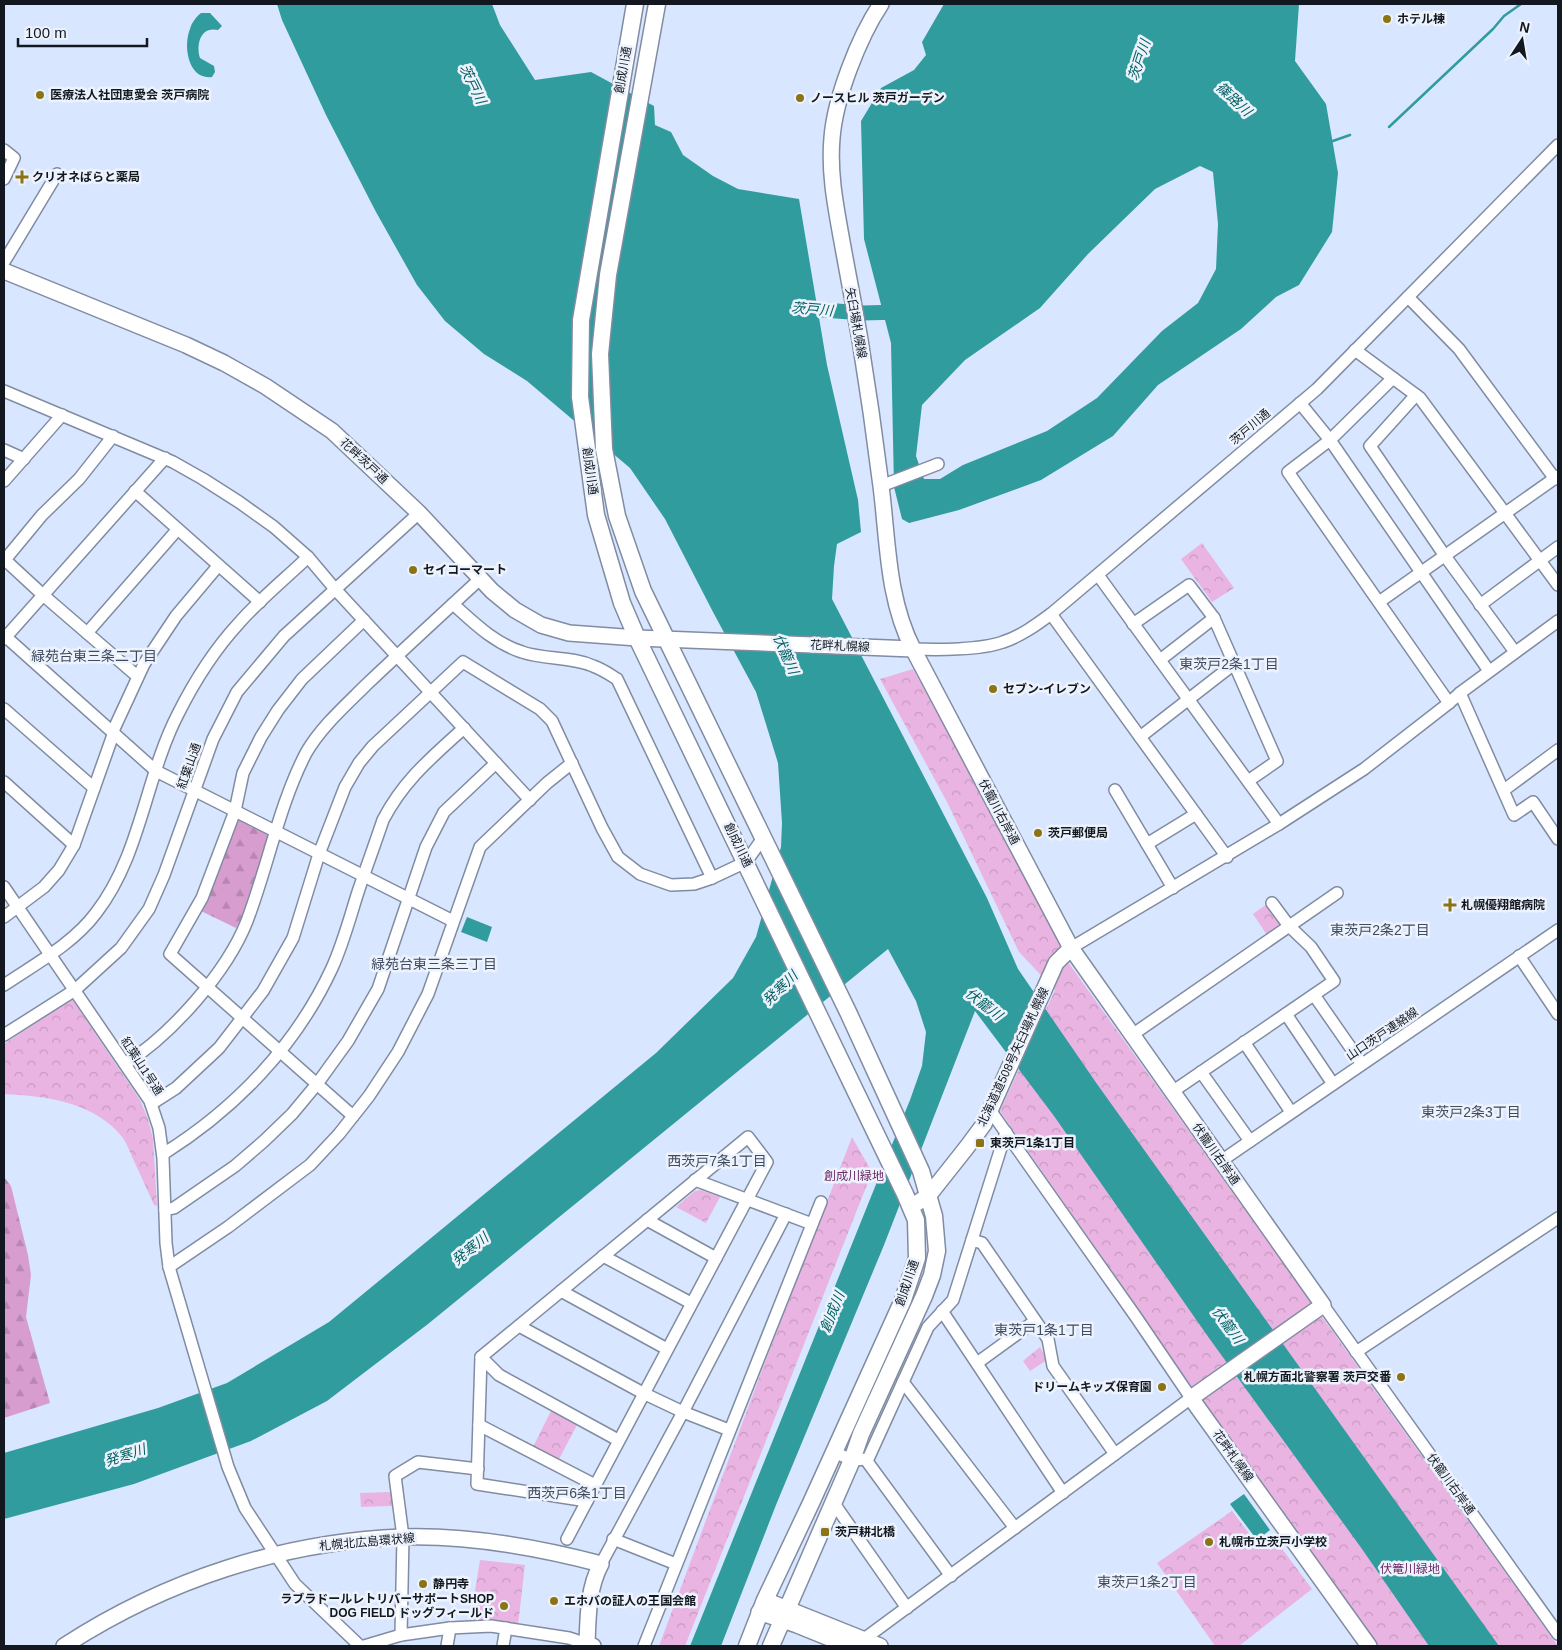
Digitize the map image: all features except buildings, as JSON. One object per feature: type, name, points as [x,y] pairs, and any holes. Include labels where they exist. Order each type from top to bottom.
[{"type":"highway","name":"創成川通","points":[[635,4],[628,34],[581,320],[580,397],[596,515],[622,603],[637,638],[757,884],[916,1220],[917,1258],[903,1300],[762,1606],[747,1646]]},
{"type":"highway","name":"創成川通","points":[[657,4],[608,275],[600,354],[604,449],[617,516],[643,591],[848,1012],[921,1171],[934,1216],[937,1251],[932,1275],[924,1296],[861,1434],[859,1460],[833,1502],[771,1646]]},
{"type":"main road","name":"矢臼場札幌線","points":[[881,4],[856,52],[842,90],[832,137],[831,177],[886,485],[893,590],[898,611],[913,649]]},
{"type":"main road","name":"花畔茨戸通","points":[[4,271],[186,345],[224,363],[265,386],[332,431],[419,512],[492,591],[515,610],[540,625],[569,632],[637,638],[707,640]]},
{"type":"main road","name":"花畔札幌線","points":[[707,640],[913,649]]},
{"type":"main road","name":"伏籠川右岸通","points":[[913,649],[1071,948],[1323,1304]]},
{"type":"main road","name":"北海道道508号矢臼場札幌線","points":[[908,1200],[929,1195],[968,1148],[984,1124],[1046,983],[1056,964],[1071,948]]},
{"type":"main road","points":[[1191,1398],[1323,1304]]},
{"type":"main road","name":"花畔札幌線","points":[[1191,1398],[1369,1646]]},
{"type":"main road","name":"札幌北広島環状線","points":[[64,1646],[120,1612],[224,1568],[275,1554],[326,1545],[403,1537],[444,1538],[506,1544],[559,1553],[601,1564]]},
{"type":"main road","points":[[590,1645],[592,1583],[601,1564]]},
{"type":"main road","points":[[762,1606],[859,1643],[880,1646]]},
{"type":"main road","points":[[784,1614],[849,1646]]},
{"type":"street","name":"茨戸川通","points":[[913,649],[934,650],[1002,643],[1025,632],[1051,614],[1317,389],[1558,145]]},
{"type":"street","points":[[4,150],[14,158],[4,179]]},
{"type":"street","points":[[4,262],[57,174]]},
{"type":"street","points":[[1379,602],[1557,477],[1459,349],[1408,297]]},
{"type":"street","points":[[1355,350],[1420,398],[1558,585]]},
{"type":"street","points":[[1393,378],[1330,440],[1288,472],[1450,703]]},
{"type":"street","points":[[4,391],[165,458],[203,479],[274,527],[308,557],[396,656],[530,800]]},
{"type":"street","points":[[1416,396],[1370,446],[1480,605],[1515,652]]},
{"type":"street","points":[[1300,403],[1330,440],[1489,671]]},
{"type":"street","points":[[4,481],[62,415]]},
{"type":"street","points":[[113,436],[79,479],[42,515],[4,560],[137,676]]},
{"type":"street","points":[[4,450],[24,459]]},
{"type":"street","points":[[165,458],[5,638],[156,771],[453,921]]},
{"type":"street","points":[[886,485],[933,466]]},
{"type":"street","points":[[135,492],[260,602]]},
{"type":"street","name":"紅葉山通","points":[[4,1035],[75,990],[121,948],[149,909],[164,875],[213,739],[237,692],[284,636],[419,512]]},
{"type":"street","points":[[87,633],[177,530]]},
{"type":"street","points":[[1480,605],[1558,547]]},
{"type":"street","points":[[4,985],[78,933],[96,914],[112,890],[127,859],[164,744],[174,721],[195,685],[239,623],[308,557]]},
{"type":"street","points":[[4,917],[44,887],[59,870],[74,845],[113,732],[137,676],[176,616],[218,566]]},
{"type":"street","points":[[1098,575],[1279,824]]},
{"type":"street","points":[[125,1064],[144,1052],[162,1036],[207,986],[236,943],[246,922],[298,772],[307,752],[325,726],[396,656],[480,579]]},
{"type":"street","points":[[1133,624],[1189,585],[1214,618],[1276,761],[1248,781]]},
{"type":"street","points":[[453,604],[485,632],[511,647],[540,656],[593,665],[616,680],[712,878]]},
{"type":"street","points":[[1051,614],[1227,857]]},
{"type":"street","points":[[1160,660],[1214,618]]},
{"type":"street","points":[[353,1116],[170,954],[202,898],[235,810],[243,773],[261,737],[278,710],[302,679],[364,620]]},
{"type":"street","points":[[1071,948],[1227,857],[1364,769],[1450,703],[1460,692],[1558,621]]},
{"type":"street","points":[[151,1104],[176,1088],[219,1048],[263,991],[293,938],[319,854],[345,787],[359,763],[374,746],[463,662],[540,709],[552,721],[602,828],[618,857],[640,874],[671,885],[694,884],[746,862],[764,840]]},
{"type":"street","points":[[1140,737],[1234,664]]},
{"type":"street","points":[[1460,692],[1514,815],[1533,802],[1558,839]]},
{"type":"street","points":[[4,709],[94,788]]},
{"type":"street","points":[[163,1154],[196,1132],[252,1084],[280,1052],[307,1015],[333,966],[383,820],[391,804],[405,785],[464,728]]},
{"type":"street","points":[[1504,790],[1558,750]]},
{"type":"street","points":[[165,1210],[174,1208],[235,1166],[264,1142],[292,1114],[317,1084],[348,1041],[378,989],[426,847],[444,812],[496,763]]},
{"type":"street","points":[[170,1267],[236,1221],[310,1165],[339,1134],[369,1096],[398,1052],[428,994],[480,847],[547,783],[572,763]]},
{"type":"street","points":[[4,782],[74,845]]},
{"type":"street","points":[[1115,790],[1173,888]]},
{"type":"street","points":[[1147,844],[1196,814]]},
{"type":"street","name":"紅葉山1号通","points":[[4,887],[151,1104],[159,1128],[163,1154],[166,1243],[170,1267],[228,1467],[245,1508],[295,1584],[360,1646]]},
{"type":"street","points":[[1132,1035],[1337,893]]},
{"type":"street","points":[[1172,1092],[1334,981],[1311,947],[1289,926],[1272,903]]},
{"type":"street","name":"山口茨戸連絡線","points":[[1221,1160],[1558,930]]},
{"type":"street","points":[[1519,956],[1558,1014]]},
{"type":"street","points":[[1314,995],[1362,1064]]},
{"type":"street","points":[[1286,1014],[1333,1084]]},
{"type":"street","points":[[1244,1042],[1291,1112]]},
{"type":"street","points":[[1201,1072],[1250,1141]]},
{"type":"street","points":[[859,1643],[1191,1398],[990,1110]]},
{"type":"street","points":[[834,1452],[859,1460],[868,1459],[928,1327],[953,1300],[1006,1132]]},
{"type":"street","points":[[567,1539],[767,1162],[748,1137],[481,1357],[477,1484],[587,1501]]},
{"type":"street","points":[[695,1180],[812,1224]]},
{"type":"street","points":[[644,1646],[821,1202]]},
{"type":"street","points":[[601,1564],[786,1214]]},
{"type":"street","points":[[1356,1352],[1558,1218]]},
{"type":"street","points":[[647,1220],[716,1258]]},
{"type":"street","points":[[972,1240],[982,1243],[1048,1339],[1053,1366],[1115,1454]]},
{"type":"street","points":[[603,1256],[691,1303]]},
{"type":"street","points":[[561,1291],[667,1349]]},
{"type":"street","name":"伏籠川右岸通","points":[[1323,1304],[1558,1634]]},
{"type":"street","points":[[942,1311],[1063,1493]]},
{"type":"street","points":[[977,1363],[1035,1321]]},
{"type":"street","points":[[519,1326],[643,1393],[683,1412],[729,1430]]},
{"type":"street","points":[[481,1357],[499,1375],[618,1440]]},
{"type":"street","points":[[903,1382],[1015,1528]]},
{"type":"street","points":[[479,1425],[595,1485]]},
{"type":"street","points":[[859,1460],[951,1576]]},
{"type":"street","points":[[401,1635],[403,1537],[395,1476],[418,1462],[478,1469]]},
{"type":"street","points":[[833,1502],[907,1608]]},
{"type":"street","points":[[613,1540],[676,1564]]},
{"type":"street","points":[[364,1646],[401,1635],[450,1628],[491,1626],[569,1638],[590,1645]]},
{"type":"street","points":[[447,1646],[450,1628]]},
{"type":"street","points":[[503,1646],[506,1628]]},
{"type":"green space","points":[[1202,543],[1234,588],[1212,602],[1181,559]]},
{"type":"green space","name":"伏篭川緑地","points":[[913,669],[985,800],[1070,965],[1558,1646],[1372,1646],[1000,1111],[1055,990],[1019,952],[947,802],[880,679]]},
{"type":"green space","points":[[242,820],[268,833],[270,838],[244,913],[236,928],[201,911],[214,883],[235,822]]},
{"type":"green space","points":[[1267,904],[1280,923],[1279,927],[1267,935],[1253,914]]},
{"type":"green space","points":[[72,999],[140,1100],[148,1119],[153,1139],[157,1206],[154,1205],[127,1145],[112,1126],[98,1116],[69,1103],[53,1099],[4,1094],[4,1044]]},
{"type":"green space","name":"創成川緑地","points":[[852,1137],[872,1172],[685,1646],[659,1646],[767,1357]]},
{"type":"green space","points":[[4,1177],[11,1186],[28,1255],[31,1275],[26,1317],[50,1403],[4,1418]]},
{"type":"green space","points":[[701,1190],[720,1197],[706,1223],[676,1207],[695,1191]]},
{"type":"green space","points":[[1040,1347],[1047,1360],[1030,1371],[1023,1361]]},
{"type":"green space","points":[[552,1409],[578,1423],[558,1461],[533,1447]]},
{"type":"green space","points":[[392,1492],[393,1506],[361,1507],[360,1493]]},
{"type":"green space","points":[[1232,1511],[1257,1544],[1271,1534],[1312,1589],[1239,1646],[1215,1646],[1157,1563]]},
{"type":"green space","points":[[480,1560],[525,1565],[518,1625],[470,1621]]},
{"type":"water","points":[[277,4],[492,4],[500,25],[535,80],[591,72],[654,106],[655,125],[671,132],[683,155],[713,176],[738,189],[799,199],[827,365],[858,500],[861,532],[837,544],[832,599],[987,898],[1018,969],[1097,1084],[1499,1646],[1429,1646],[1362,1549],[1209,1338],[1054,1116],[975,1011],[884,1245],[776,1505],[721,1646],[690,1646],[922,1066],[926,1032],[916,1001],[888,949],[428,1324],[327,1401],[251,1441],[134,1484],[4,1519],[4,1453],[158,1408],[227,1383],[329,1322],[656,1053],[733,978],[756,937],[781,847],[782,823],[778,763],[756,692],[665,519],[630,468],[527,381],[484,354],[445,321],[417,285],[376,212],[326,115],[282,20]]},
{"type":"water","points":[[944,4],[1299,4],[1295,61],[1326,104],[1338,173],[1332,232],[1299,285],[1276,297],[1241,329],[1158,385],[1113,436],[1041,480],[959,510],[909,523],[902,519],[894,487],[891,343],[864,239],[861,121],[881,88],[914,70],[926,55],[922,42]],"holes":[[[1200,166],[1213,172],[1218,224],[1216,269],[1198,303],[1162,331],[1097,398],[1047,431],[963,465],[940,479],[924,479],[916,456],[922,405],[965,360],[1040,308],[1088,254],[1155,189]]]},
{"type":"water","points":[[201,13],[210,13],[222,26],[218,30],[207,31],[199,42],[200,58],[214,66],[215,72],[212,77],[197,73],[189,60],[188,36],[194,20]]},
{"type":"water","points":[[467,917],[492,927],[487,942],[461,932]]},
{"type":"water","points":[[1244,1494],[1270,1530],[1257,1540],[1230,1504]]},
{"type":"waterway","name":"篠路川","points":[[1389,127],[1493,29],[1504,16],[1521,4]]},
{"type":"waterway","name":"篠路川","points":[[1330,142],[1350,135]]},
{"type":"waterway","name":"茨戸川","points":[[799,308],[862,313],[903,312]]},
{"type":"place","name":"ホテル棟","points":[[1387,19]]},
{"type":"place","name":"医療法人社団恵愛会 茨戸病院","points":[[40,95]]},
{"type":"place","name":"ノースヒル 茨戸ガーデン","points":[[800,98]]},
{"type":"place","name":"クリオネばらと薬局","points":[[22,177]]},
{"type":"place","name":"セイコーマート","points":[[413,570]]},
{"type":"place","name":"セブン-イレブン","points":[[993,689]]},
{"type":"place","name":"茨戸郵便局","points":[[1038,833]]},
{"type":"place","name":"札幌優翔館病院","points":[[1450,905]]},
{"type":"place","name":"東茨戸1条1丁目","points":[[980,1143]]},
{"type":"place","name":"札幌方面北警察署 茨戸交番","points":[[1401,1377]]},
{"type":"place","name":"ドリームキッズ保育園","points":[[1162,1387]]},
{"type":"place","name":"茨戸耕北橋","points":[[825,1532]]},
{"type":"place","name":"札幌市立茨戸小学校","points":[[1209,1542]]},
{"type":"place","name":"静円寺","points":[[423,1584]]},
{"type":"place","name":"エホバの証人の王国会館","points":[[554,1601]]},
{"type":"place","name":"ラブラドールレトリバーサポートSHOP DOG FIELD ドッグフィールド","points":[[504,1606]]},
{"type":"district","name":"緑苑台東三条二丁目","points":[[94,656]]},
{"type":"district","name":"東茨戸2条1丁目","points":[[1229,664]]},
{"type":"district","name":"東茨戸2条2丁目","points":[[1380,930]]},
{"type":"district","name":"緑苑台東三条三丁目","points":[[434,964]]},
{"type":"district","name":"東茨戸2条3丁目","points":[[1471,1112]]},
{"type":"district","name":"西茨戸7条1丁目","points":[[717,1161]]},
{"type":"district","name":"東茨戸1条1丁目","points":[[1044,1330]]},
{"type":"district","name":"西茨戸6条1丁目","points":[[577,1493]]},
{"type":"district","name":"東茨戸1条2丁目","points":[[1147,1582]]},
{"type":"water label","name":"伏籠川","points":[[786,654]]},
{"type":"water label","name":"発寒川","points":[[780,988]]},
{"type":"water label","name":"伏籠川","points":[[984,1004]]},
{"type":"water label","name":"発寒川","points":[[470,1249]]},
{"type":"water label","name":"創成川","points":[[832,1312]]},
{"type":"water label","name":"伏籠川","points":[[1228,1325]]},
{"type":"water label","name":"発寒川","points":[[125,1455]]}]
